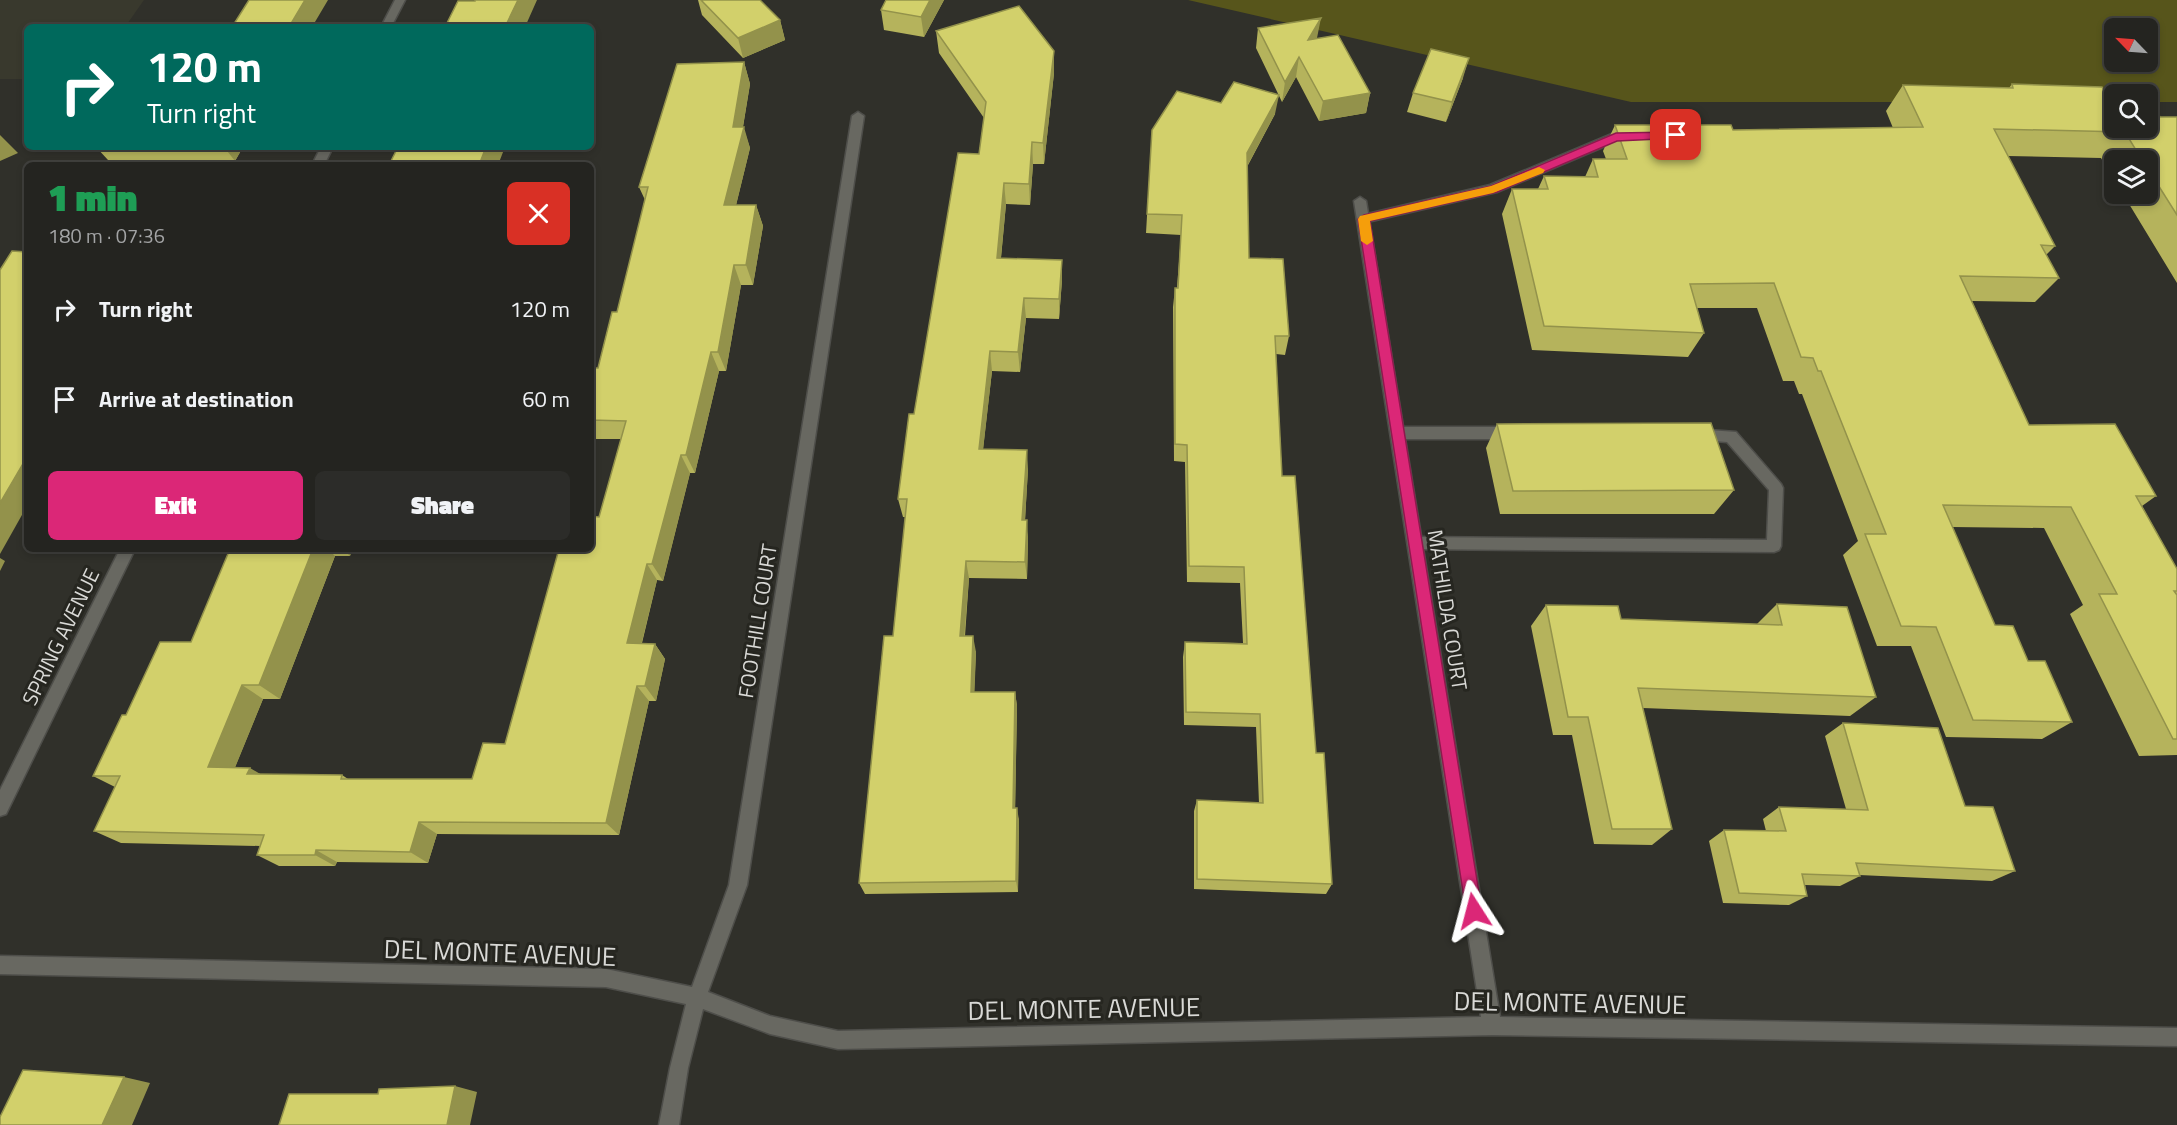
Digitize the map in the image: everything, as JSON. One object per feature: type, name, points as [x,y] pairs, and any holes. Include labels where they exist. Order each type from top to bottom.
[{"type":"street","points":[[388,24],[400,0]]},
{"type":"street","name":"FOOTHILL COURT","points":[[669,1125],[679,1068],[697,997],[738,885],[858,116]]},
{"type":"street","points":[[1364,219],[1493,189],[1616,137],[1639,136]]},
{"type":"street","name":"MATHILDA COURT","points":[[1360,201],[1492,1026]]},
{"type":"street","points":[[1398,433],[1524,433]]},
{"type":"street","points":[[1415,543],[1774,546],[1776,488],[1731,436],[1685,435]]},
{"type":"street","name":"SPRING AVENUE","points":[[0,808],[127,552]]},
{"type":"street","name":"DEL MONTE AVENUE","points":[[0,965],[606,978],[697,997],[770,1025],[838,1040],[1492,1026],[2177,1037]]},
{"type":"shaded area","points":[[0,0],[144,0],[127,24],[24,24],[24,79],[0,79]]},
{"type":"shaded area","points":[[1188,0],[2177,0],[2177,102],[2158,102],[2158,84],[2104,84],[2104,102],[1631,102]]},
{"type":"building","points":[[249,0],[305,0],[291,24],[234,24]]},
{"type":"building","points":[[518,0],[506,24],[446,24],[458,1]]},
{"type":"building","points":[[701,0],[760,0],[780,20],[738,38]]},
{"type":"building","points":[[886,0],[930,0],[921,17],[881,10]]},
{"type":"building","points":[[1019,6],[1054,51],[1043,143],[1032,142],[1029,184],[1004,183],[997,258],[1062,260],[1059,299],[1024,298],[1018,352],[990,351],[979,449],[1027,450],[1022,520],[1027,520],[1025,562],[966,561],[960,636],[973,636],[971,692],[1015,692],[1013,808],[1017,808],[1016,881],[859,883],[884,636],[893,636],[907,499],[898,499],[909,414],[914,414],[958,153],[979,154],[986,102],[936,31]]},
{"type":"building","points":[[1321,18],[1308,40],[1338,35],[1370,93],[1323,101],[1299,57],[1285,82],[1258,28]]},
{"type":"building","points":[[1431,49],[1469,58],[1452,102],[1413,93]]},
{"type":"building","points":[[744,62],[733,127],[744,127],[724,205],[756,205],[746,265],[734,265],[718,352],[711,352],[686,455],[681,455],[652,564],[647,564],[627,643],[655,644],[645,686],[637,686],[606,823],[419,822],[410,852],[316,850],[315,855],[257,855],[264,835],[94,831],[120,776],[93,776],[122,715],[126,715],[160,642],[191,642],[229,552],[312,552],[259,685],[242,685],[208,767],[250,768],[247,774],[342,775],[341,779],[472,779],[483,743],[505,744],[558,552],[594,552],[594,516],[599,517],[626,421],[594,420],[594,371],[595,368],[598,368],[612,312],[617,312],[648,187],[639,187],[677,64]]},
{"type":"building","points":[[1234,82],[1279,95],[1247,153],[1249,258],[1283,259],[1289,336],[1275,336],[1282,476],[1295,476],[1316,753],[1324,753],[1332,884],[1197,879],[1197,800],[1263,803],[1260,714],[1186,712],[1185,642],[1247,644],[1244,567],[1189,566],[1187,445],[1175,444],[1175,288],[1178,288],[1182,215],[1147,214],[1152,130],[1177,91],[1221,103]]},
{"type":"building","points":[[2012,84],[2102,87],[2104,90],[2104,132],[1994,129],[2055,246],[2041,245],[2059,278],[1960,276],[2029,425],[2115,424],[2156,496],[2136,496],[2177,569],[2177,591],[2174,591],[2177,595],[2177,739],[2173,739],[2099,594],[2117,594],[2071,507],[1943,505],[1995,625],[2013,626],[2028,661],[2045,661],[2072,722],[1973,720],[1936,627],[1901,626],[1865,534],[1886,534],[1821,371],[1818,371],[1813,358],[1801,357],[1774,283],[1690,284],[1704,333],[1544,326],[1512,189],[1548,189],[1544,176],[1598,177],[1593,159],[1627,159],[1615,125],[1731,125],[1733,130],[1923,127],[1903,85],[2013,88]]},
{"type":"building","points":[[2158,114],[2160,117],[2177,117],[2177,215],[2158,185],[2158,150],[2136,150],[2129,138],[2158,138]]},
{"type":"building","points":[[396,150],[485,150],[480,162],[390,162]]},
{"type":"building","points":[[12,251],[24,252],[24,462],[0,503],[0,270]]},
{"type":"building","points":[[1711,423],[1734,490],[1513,491],[1497,424]]},
{"type":"building","points":[[1777,604],[1847,607],[1876,697],[1638,688],[1672,829],[1612,829],[1588,717],[1568,717],[1546,605],[1618,606],[1621,619],[1782,625]]},
{"type":"building","points":[[1843,723],[1938,728],[1965,806],[1993,807],[2015,871],[1856,863],[1860,876],[1802,874],[1807,896],[1739,893],[1724,830],[1786,831],[1779,807],[1868,810]]},
{"type":"building","points":[[23,1070],[124,1077],[102,1125],[0,1125],[0,1117]]},
{"type":"building","points":[[455,1086],[447,1125],[279,1125],[289,1094],[378,1094],[379,1089]]},
{"type":"slow traffic","points":[[1367,241],[1364,219],[1493,189],[1539,170]]},
{"type":"route","points":[[1474,911],[1364,219],[1493,189],[1616,137],[1676,135]]}]
